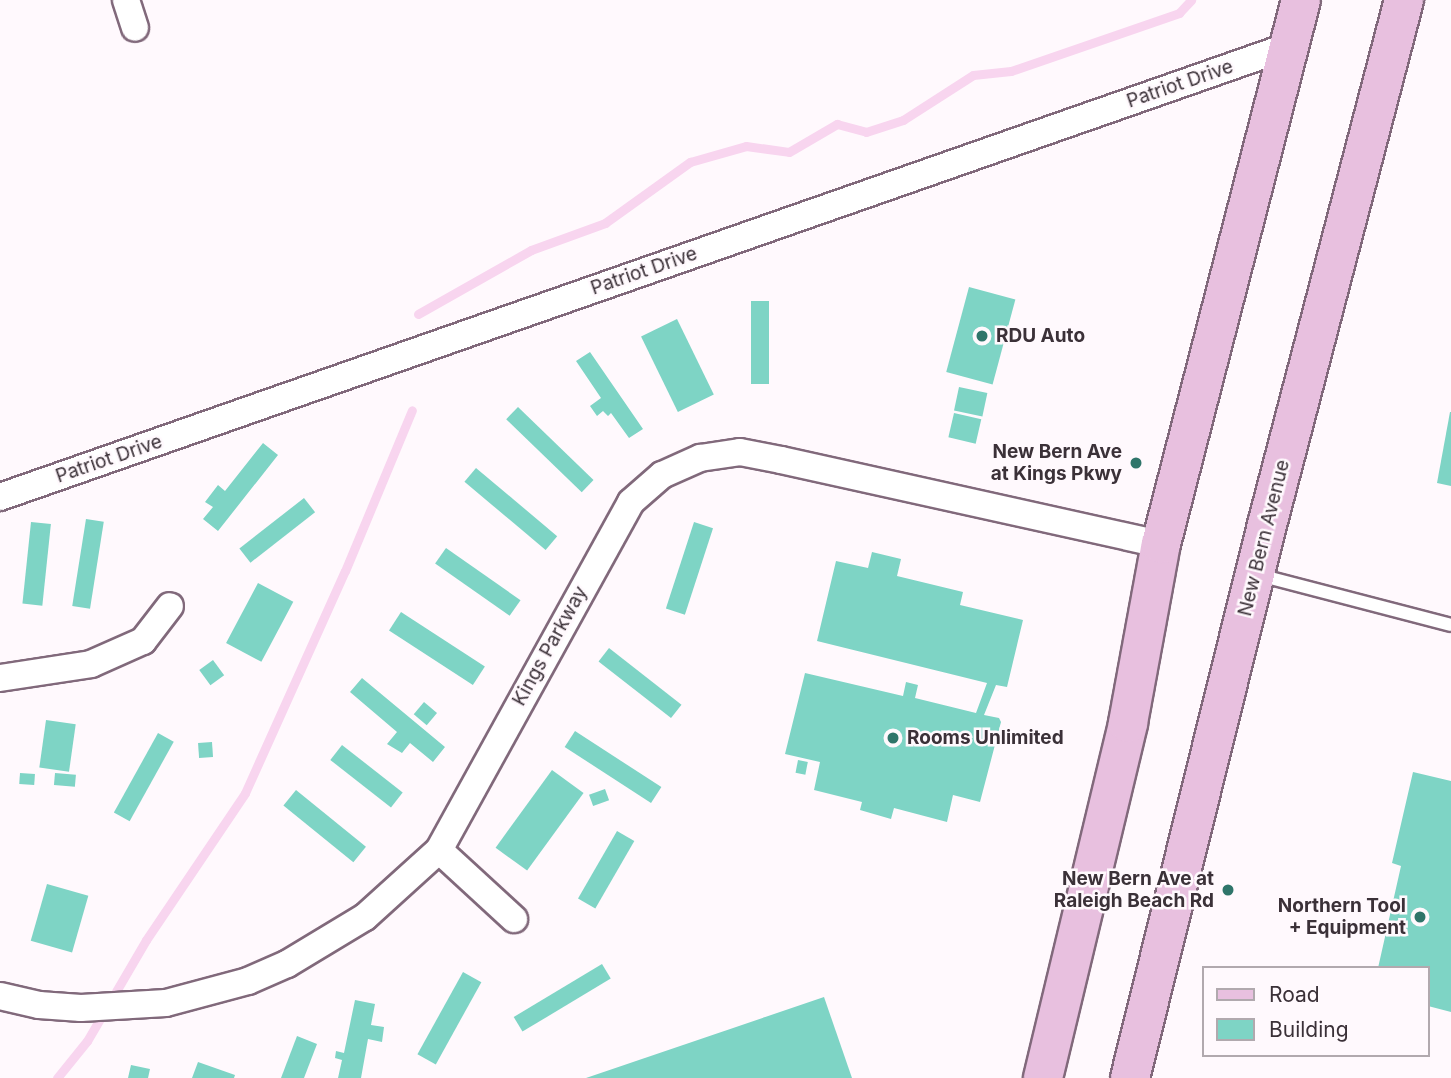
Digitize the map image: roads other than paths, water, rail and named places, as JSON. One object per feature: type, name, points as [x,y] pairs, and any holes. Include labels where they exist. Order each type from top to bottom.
[{"type":"main road","points":[[1043,1078],[1128,723],[1161,544],[1301,0]]},
{"type":"main road","name":"New Bern Avenue","points":[[1130,1078],[1255,575],[1404,0]]},
{"type":"street","points":[[126,0],[135,28]]},
{"type":"street","name":"Patriot Drive","points":[[0,497],[1289,46]]},
{"type":"street","name":"Kings Parkway","points":[[0,996],[39,1005],[124,1007],[166,1003],[248,981],[315,950],[360,921],[439,850],[631,502],[662,475],[700,458],[740,453],[781,460],[1161,544]]},
{"type":"street","points":[[0,678],[91,664],[143,641],[170,606]]},
{"type":"street","points":[[439,850],[514,919]]},
{"type":"lane","points":[[1255,575],[1451,625]]},
{"type":"waterway","points":[[418,314],[531,250],[605,223],[690,162],[746,146],[789,152],[837,124],[866,132],[903,120],[973,75],[1011,71],[1179,13],[1191,0]]},
{"type":"waterway","points":[[57,1078],[87,1041],[146,940],[245,793],[345,571],[412,410]]},
{"type":"place","name":"RDU Auto","points":[[982,336]]},
{"type":"place","name":"New Bern Ave at Kings Pkwy","points":[[1136,463]]},
{"type":"place","name":"Rooms Unlimited","points":[[893,738]]},
{"type":"place","name":"New Bern Ave at Raleigh Beach Rd","points":[[1228,890]]},
{"type":"place","name":"Northern Tool + Equipment","points":[[1420,917]]}]
